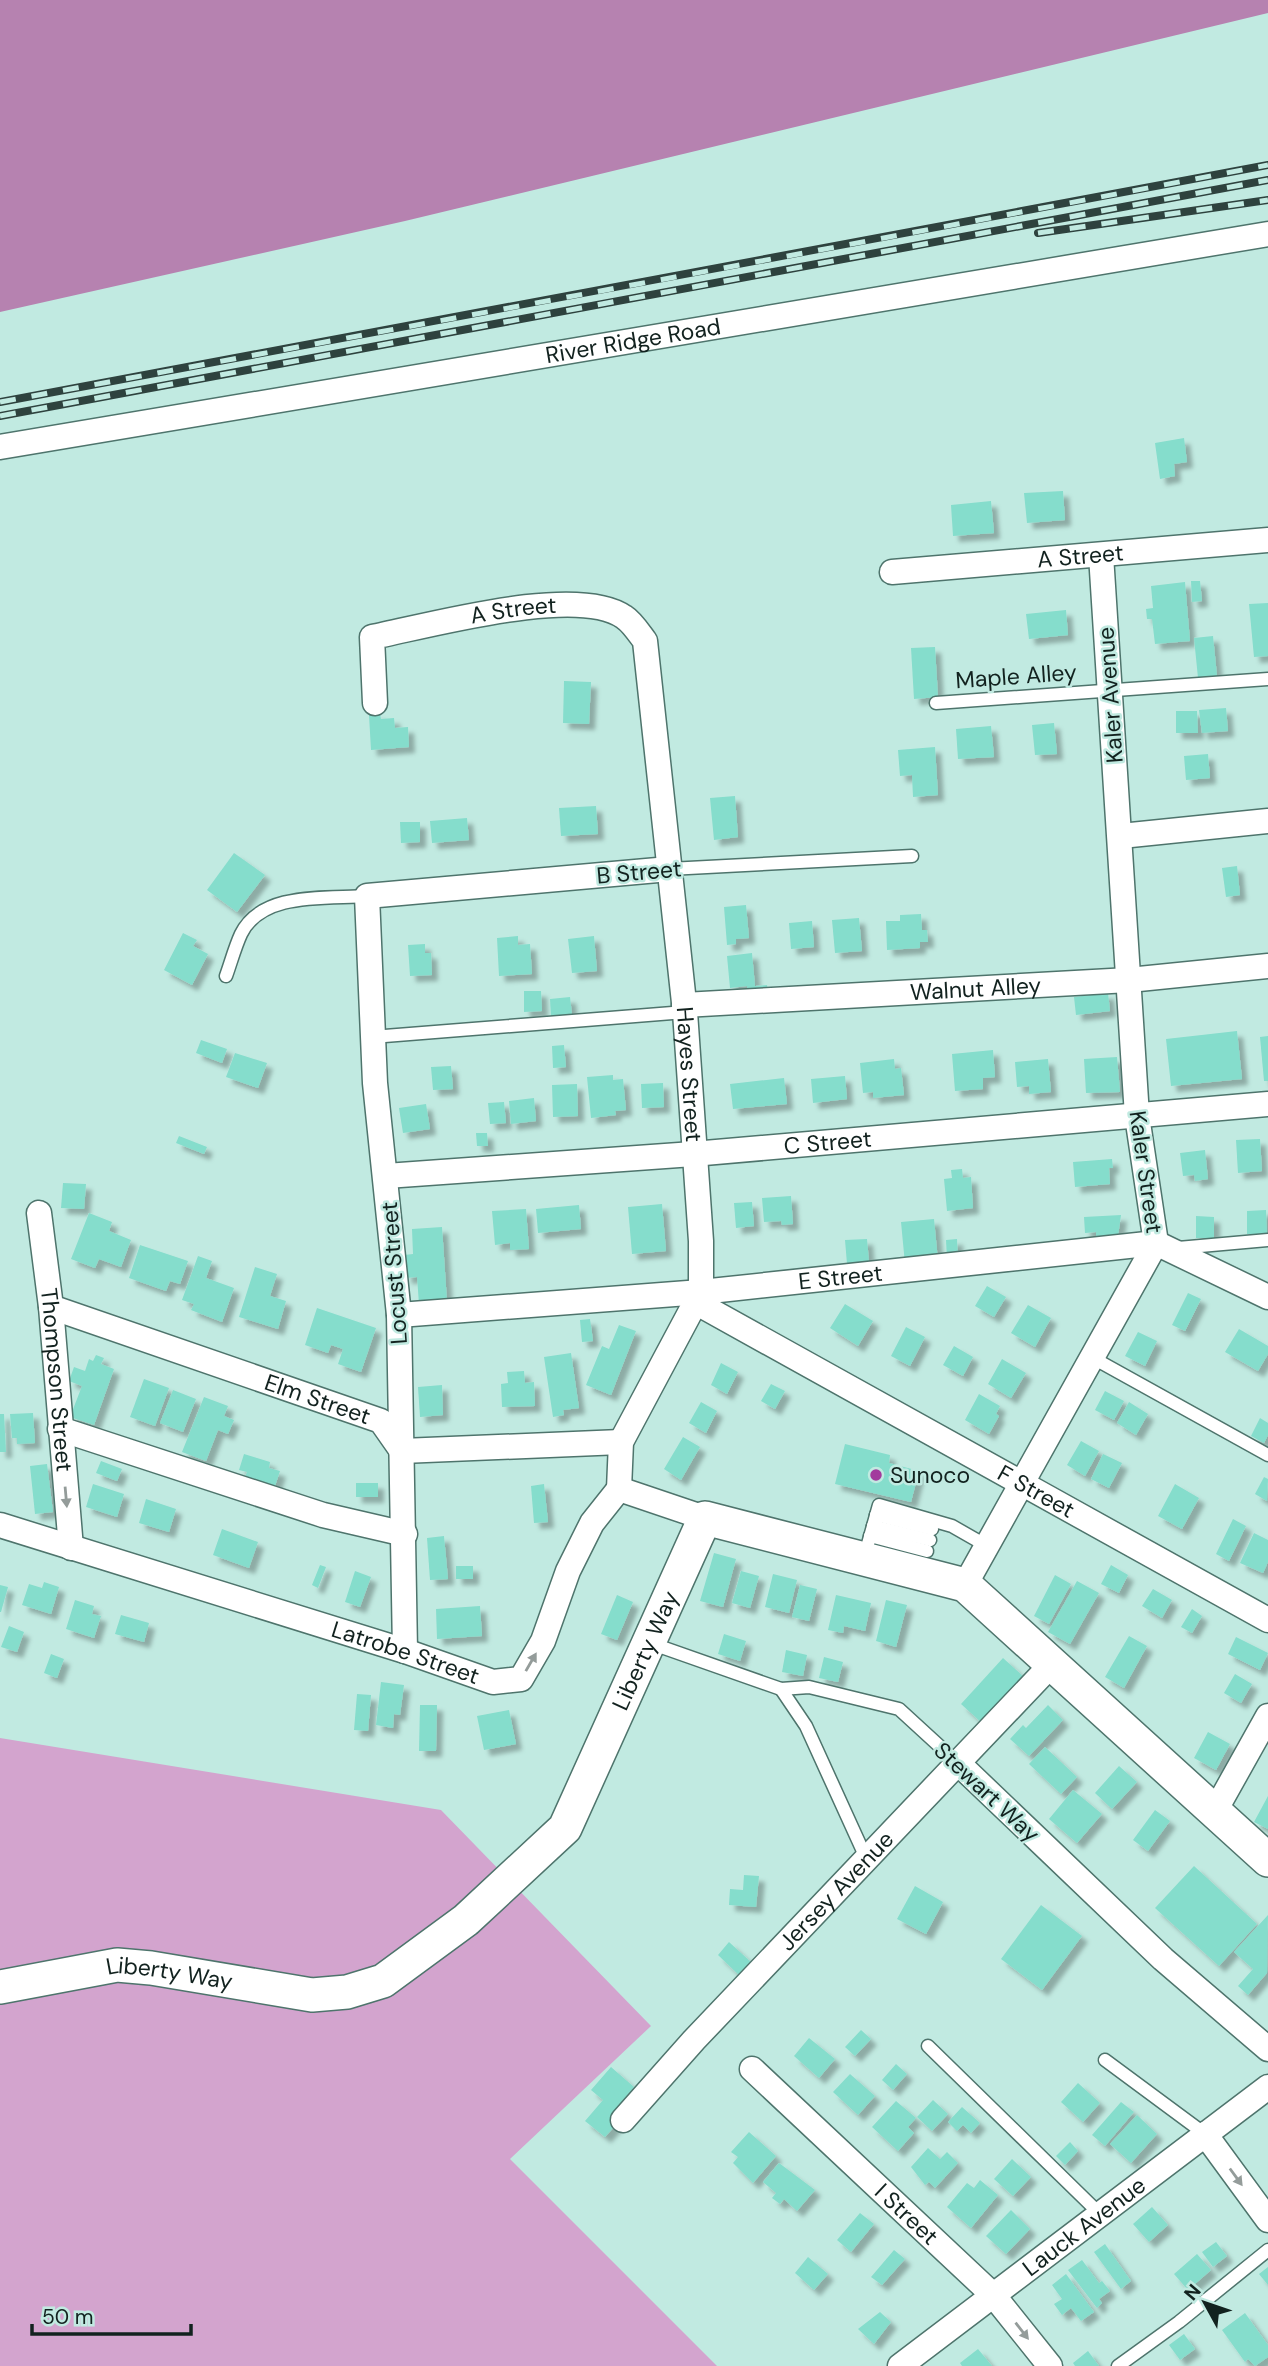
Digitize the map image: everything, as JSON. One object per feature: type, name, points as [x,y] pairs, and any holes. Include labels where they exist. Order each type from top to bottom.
[{"type":"street","name":"River Ridge Road","points":[[0,447],[1268,234]]},
{"type":"street","name":"A Street","points":[[892,572],[1268,540]]},
{"type":"street","name":"Kaler Avenue","points":[[1101,555],[1121,836]]},
{"type":"street","name":"A Street","points":[[375,702],[372,637],[525,607],[590,604],[623,616],[645,640]]},
{"type":"street","name":"Hayes Street","points":[[619,1489],[621,1442],[699,1297],[701,1241],[684,1009],[645,640]]},
{"type":"street","points":[[1121,836],[1268,821]]},
{"type":"street","name":"Kaler Street","points":[[965,1585],[1093,1358],[1162,1246],[1137,1116],[1121,836]]},
{"type":"street","name":"B Street","points":[[367,896],[669,869]]},
{"type":"street","name":"Locust Street","points":[[367,896],[372,1037],[399,1315],[405,1651]]},
{"type":"street","name":"Walnut Alley","points":[[684,1009],[1129,980],[1268,966]]},
{"type":"street","name":"C Street","points":[[386,1176],[693,1154],[1268,1104]]},
{"type":"street","name":"Thompson Street","points":[[39,1213],[51,1307],[71,1548]]},
{"type":"street","points":[[1162,1246],[1268,1297]]},
{"type":"street","name":"E Street","points":[[399,1315],[699,1297],[1162,1246]]},
{"type":"street","name":"F Street","points":[[699,1297],[1268,1620]]},
{"type":"street","name":"Elm Street","points":[[51,1307],[381,1421],[402,1451]]},
{"type":"street","points":[[60,1429],[323,1515],[405,1534]]},
{"type":"street","points":[[402,1451],[621,1442]]},
{"type":"street","points":[[619,1489],[705,1518],[871,1534],[929,1543],[965,1585],[1268,1860]]},
{"type":"street","name":"Latrobe Street","points":[[0,1525],[405,1651],[493,1682],[521,1679],[543,1641],[568,1571],[592,1523],[619,1489]]},
{"type":"street","name":"Liberty Way","points":[[0,1987],[117,1965],[151,1968],[312,1995],[347,1992],[383,1981],[466,1920],[565,1828],[705,1518]]},
{"type":"street","name":"Jersey Avenue","points":[[623,2120],[694,2040],[1052,1664]]},
{"type":"street","points":[[1215,1811],[1268,1716]]},
{"type":"street","name":"Stewart Way","points":[[959,1764],[1163,1959],[1268,2049]]},
{"type":"street","name":"I Street","points":[[752,2069],[994,2296],[1050,2366]]},
{"type":"street","name":"Lauck Avenue","points":[[900,2366],[1268,2087]]},
{"type":"street","points":[[1205,2134],[1268,2220]]},
{"type":"lane","name":"Maple Alley","points":[[936,703],[1268,679]]},
{"type":"lane","name":"B Street","points":[[669,869],[912,856]]},
{"type":"lane","points":[[226,976],[242,932],[253,919],[277,902],[367,896]]},
{"type":"lane","points":[[372,1037],[684,1009]]},
{"type":"lane","points":[[1162,1246],[1268,1240]]},
{"type":"lane","points":[[1093,1358],[1268,1455]]},
{"type":"lane","points":[[871,1534],[879,1505],[929,1543],[987,1546]]},
{"type":"lane","name":"Stewart Way","points":[[649,1643],[781,1689],[809,1687],[899,1709],[959,1764]]},
{"type":"lane","points":[[781,1689],[806,1726],[867,1860]]},
{"type":"lane","points":[[929,2046],[1100,2214]]},
{"type":"lane","points":[[1105,2060],[1205,2134]]},
{"type":"lane","points":[[1118,2366],[1179,2322],[1268,2250]]},
{"type":"shaded area","points":[[0,0],[1268,0],[1268,13],[405,221],[0,312]]},
{"type":"shaded area","points":[[0,1738],[441,1810],[651,2026],[510,2159],[717,2366],[0,2366]]},
{"type":"building","points":[[1184,438],[1187,462],[1174,464],[1175,476],[1160,479],[1155,443]]},
{"type":"building","points":[[1063,491],[1065,520],[1027,523],[1024,493]]},
{"type":"building","points":[[991,501],[994,533],[953,536],[951,505]]},
{"type":"building","points":[[1191,581],[1200,581],[1202,601],[1192,602]]},
{"type":"building","points":[[1185,582],[1190,641],[1155,644],[1152,619],[1147,619],[1146,609],[1153,608],[1151,586]]},
{"type":"building","points":[[1268,603],[1268,656],[1254,657],[1249,604]]},
{"type":"building","points":[[1066,610],[1068,635],[1029,639],[1026,614]]},
{"type":"building","points":[[1213,636],[1217,676],[1198,678],[1194,638]]},
{"type":"building","points":[[935,647],[938,697],[914,699],[911,648]]},
{"type":"building","points":[[564,681],[591,682],[589,724],[563,723]]},
{"type":"building","points":[[1226,708],[1228,731],[1202,733],[1199,710]]},
{"type":"building","points":[[1176,711],[1197,711],[1198,733],[1176,733]]},
{"type":"building","points":[[380,714],[381,719],[394,718],[395,728],[408,727],[409,747],[371,750],[369,715]]},
{"type":"building","points":[[1054,723],[1057,754],[1035,755],[1032,725]]},
{"type":"building","points":[[991,726],[994,757],[958,759],[956,729]]},
{"type":"building","points":[[935,747],[938,795],[913,797],[912,775],[900,776],[898,750]]},
{"type":"building","points":[[1208,754],[1210,778],[1186,780],[1184,756]]},
{"type":"building","points":[[735,796],[738,837],[714,840],[710,798]]},
{"type":"building","points":[[596,806],[598,834],[561,836],[559,808]]},
{"type":"building","points":[[467,818],[469,840],[432,843],[430,821]]},
{"type":"building","points":[[400,822],[420,822],[420,842],[401,843]]},
{"type":"building","points":[[234,853],[265,875],[237,912],[207,890]]},
{"type":"building","points":[[1237,866],[1240,895],[1226,897],[1222,868]]},
{"type":"building","points":[[746,905],[749,938],[736,939],[736,944],[727,945],[724,907]]},
{"type":"building","points":[[921,914],[922,930],[927,930],[928,942],[920,942],[920,948],[887,950],[886,921],[900,921],[900,915]]},
{"type":"building","points":[[859,918],[862,951],[835,953],[832,920]]},
{"type":"building","points":[[812,921],[814,947],[791,949],[789,923]]},
{"type":"building","points":[[183,933],[197,940],[193,946],[208,954],[192,985],[164,970]]},
{"type":"building","points":[[518,936],[518,945],[530,944],[532,974],[499,976],[497,938]]},
{"type":"building","points":[[594,936],[597,971],[572,973],[568,939]]},
{"type":"building","points":[[425,944],[425,953],[431,953],[432,975],[410,976],[408,945]]},
{"type":"building","points":[[752,953],[755,986],[767,985],[769,997],[748,999],[747,986],[730,988],[727,956]]},
{"type":"building","points":[[524,991],[541,991],[542,1011],[524,1012]]},
{"type":"building","points":[[1108,993],[1110,1011],[1076,1015],[1074,997]]},
{"type":"building","points":[[570,997],[572,1015],[551,1017],[550,999]]},
{"type":"building","points":[[1237,1031],[1242,1079],[1171,1086],[1166,1039]]},
{"type":"building","points":[[1268,1036],[1268,1081],[1264,1081],[1260,1037]]},
{"type":"building","points":[[201,1040],[227,1049],[222,1063],[196,1053]]},
{"type":"building","points":[[564,1045],[566,1067],[553,1068],[552,1046]]},
{"type":"building","points":[[993,1050],[995,1077],[983,1078],[983,1089],[955,1091],[952,1054]]},
{"type":"building","points":[[235,1053],[267,1063],[258,1088],[226,1077]]},
{"type":"building","points":[[1117,1057],[1120,1092],[1086,1093],[1084,1059]]},
{"type":"building","points":[[894,1059],[895,1069],[901,1068],[904,1095],[873,1098],[873,1092],[863,1093],[860,1063]]},
{"type":"building","points":[[1048,1059],[1051,1092],[1029,1094],[1029,1086],[1017,1087],[1015,1062]]},
{"type":"building","points":[[451,1066],[453,1089],[433,1090],[431,1067]]},
{"type":"building","points":[[613,1075],[613,1080],[623,1079],[626,1110],[615,1111],[616,1115],[591,1118],[587,1077]]},
{"type":"building","points":[[845,1076],[847,1099],[813,1103],[811,1079]]},
{"type":"building","points":[[784,1078],[787,1104],[733,1109],[730,1084]]},
{"type":"building","points":[[663,1083],[664,1107],[642,1108],[641,1084]]},
{"type":"building","points":[[577,1084],[578,1116],[553,1117],[552,1085]]},
{"type":"building","points":[[534,1098],[536,1121],[511,1124],[509,1101]]},
{"type":"building","points":[[504,1102],[506,1123],[490,1124],[488,1103]]},
{"type":"building","points":[[426,1104],[430,1129],[403,1133],[399,1108]]},
{"type":"building","points":[[476,1133],[487,1133],[488,1146],[477,1146]]},
{"type":"building","points":[[179,1136],[207,1147],[204,1154],[176,1143]]},
{"type":"building","points":[[1260,1139],[1262,1171],[1238,1173],[1236,1140]]},
{"type":"building","points":[[1205,1150],[1208,1179],[1195,1181],[1194,1175],[1183,1176],[1180,1153]]},
{"type":"building","points":[[1112,1159],[1113,1168],[1109,1168],[1110,1184],[1075,1187],[1073,1162]]},
{"type":"building","points":[[962,1169],[963,1178],[971,1177],[973,1208],[947,1211],[944,1179],[952,1178],[951,1170]]},
{"type":"building","points":[[63,1183],[86,1184],[84,1209],[61,1208]]},
{"type":"building","points":[[791,1196],[793,1224],[782,1225],[781,1221],[764,1222],[762,1198]]},
{"type":"building","points":[[752,1202],[754,1226],[736,1228],[734,1203]]},
{"type":"building","points":[[662,1204],[666,1251],[632,1254],[628,1207]]},
{"type":"building","points":[[579,1205],[581,1229],[538,1233],[536,1209]]},
{"type":"building","points":[[526,1209],[529,1249],[510,1250],[510,1243],[495,1245],[492,1211]]},
{"type":"building","points":[[1266,1210],[1267,1234],[1247,1234],[1247,1211]]},
{"type":"building","points":[[89,1213],[112,1222],[109,1231],[131,1240],[121,1267],[99,1259],[95,1268],[71,1259]]},
{"type":"building","points":[[1121,1215],[1118,1236],[1096,1237],[1096,1232],[1085,1233],[1084,1217]]},
{"type":"building","points":[[1196,1216],[1214,1217],[1214,1238],[1196,1238]]},
{"type":"building","points":[[934,1219],[938,1261],[905,1264],[901,1222]]},
{"type":"building","points":[[442,1227],[447,1301],[419,1304],[417,1277],[406,1278],[404,1255],[413,1254],[412,1229]]},
{"type":"building","points":[[867,1239],[869,1262],[847,1264],[845,1240]]},
{"type":"building","points":[[957,1239],[958,1259],[947,1260],[946,1240]]},
{"type":"building","points":[[140,1245],[188,1261],[180,1284],[170,1281],[166,1291],[129,1278]]},
{"type":"building","points":[[198,1256],[212,1261],[206,1278],[234,1288],[222,1322],[191,1310],[194,1304],[182,1300]]},
{"type":"building","points":[[255,1267],[277,1274],[270,1296],[286,1301],[278,1329],[239,1317]]},
{"type":"building","points":[[987,1286],[1006,1297],[994,1317],[975,1306]]},
{"type":"building","points":[[1188,1293],[1201,1299],[1185,1331],[1172,1325]]},
{"type":"building","points":[[845,1304],[873,1321],[858,1346],[830,1328]]},
{"type":"building","points":[[1028,1305],[1051,1318],[1035,1347],[1011,1333]]},
{"type":"building","points":[[317,1308],[376,1328],[361,1372],[338,1364],[343,1349],[331,1345],[328,1353],[305,1345]]},
{"type":"building","points":[[590,1319],[593,1341],[582,1342],[580,1320]]},
{"type":"building","points":[[619,1325],[636,1331],[611,1395],[586,1385],[602,1346],[609,1349]]},
{"type":"building","points":[[906,1327],[925,1337],[910,1366],[891,1356]]},
{"type":"building","points":[[1239,1329],[1268,1346],[1268,1354],[1258,1371],[1225,1352]]},
{"type":"building","points":[[1138,1332],[1157,1341],[1145,1366],[1125,1356]]},
{"type":"building","points":[[954,1346],[973,1357],[963,1376],[943,1365]]},
{"type":"building","points":[[571,1353],[579,1408],[563,1410],[564,1415],[553,1417],[544,1357]]},
{"type":"building","points":[[96,1355],[104,1358],[101,1364],[114,1369],[94,1425],[70,1417],[82,1386],[69,1381],[74,1367],[85,1371],[89,1359],[93,1361]]},
{"type":"building","points":[[1002,1359],[1026,1373],[1011,1398],[988,1384]]},
{"type":"building","points":[[721,1363],[738,1372],[727,1394],[711,1385]]},
{"type":"building","points":[[524,1371],[525,1383],[534,1382],[535,1406],[502,1407],[501,1384],[508,1383],[507,1372]]},
{"type":"building","points":[[144,1379],[169,1388],[155,1426],[130,1417]]},
{"type":"building","points":[[771,1384],[785,1391],[775,1409],[761,1401]]},
{"type":"building","points":[[442,1385],[443,1415],[420,1417],[418,1387]]},
{"type":"building","points":[[173,1390],[196,1399],[183,1432],[160,1423]]},
{"type":"building","points":[[1105,1391],[1124,1401],[1114,1420],[1095,1410]]},
{"type":"building","points":[[979,1394],[1000,1406],[996,1414],[999,1416],[989,1434],[965,1420]]},
{"type":"building","points":[[204,1397],[228,1406],[224,1416],[234,1420],[228,1434],[218,1430],[206,1461],[182,1452]]},
{"type":"building","points":[[701,1402],[717,1411],[706,1433],[689,1423]]},
{"type":"building","points":[[1129,1402],[1148,1414],[1136,1435],[1117,1423]]},
{"type":"building","points":[[33,1413],[35,1443],[17,1444],[17,1438],[12,1438],[10,1414]]},
{"type":"building","points":[[0,1414],[4,1414],[6,1452],[0,1452]]},
{"type":"building","points":[[1260,1418],[1268,1423],[1268,1435],[1264,1443],[1251,1436]]},
{"type":"building","points":[[683,1437],[700,1447],[681,1480],[664,1469]]},
{"type":"building","points":[[1081,1441],[1099,1451],[1085,1476],[1067,1465]]},
{"type":"building","points":[[845,1444],[890,1455],[889,1463],[919,1471],[911,1502],[835,1484]]},
{"type":"building","points":[[244,1454],[270,1462],[269,1468],[280,1471],[274,1489],[244,1480],[247,1472],[239,1470]]},
{"type":"building","points":[[1103,1454],[1122,1463],[1109,1488],[1091,1479]]},
{"type":"building","points":[[101,1461],[122,1469],[117,1481],[96,1473]]},
{"type":"building","points":[[47,1464],[53,1512],[35,1514],[30,1466]]},
{"type":"building","points":[[1264,1477],[1268,1479],[1267,1501],[1255,1494]]},
{"type":"building","points":[[356,1483],[378,1483],[378,1497],[356,1497]]},
{"type":"building","points":[[93,1484],[124,1494],[117,1517],[86,1507]]},
{"type":"building","points":[[544,1484],[548,1522],[534,1523],[531,1486]]},
{"type":"building","points":[[1175,1484],[1199,1498],[1182,1529],[1158,1516]]},
{"type":"building","points":[[146,1499],[176,1509],[169,1532],[139,1523]]},
{"type":"building","points":[[1233,1519],[1246,1526],[1229,1561],[1216,1554]]},
{"type":"building","points":[[222,1529],[258,1542],[249,1568],[213,1555]]},
{"type":"building","points":[[1254,1533],[1268,1540],[1268,1562],[1263,1573],[1240,1563]]},
{"type":"building","points":[[444,1536],[448,1579],[430,1580],[427,1538]]},
{"type":"building","points":[[714,1553],[736,1559],[723,1607],[700,1601]]},
{"type":"building","points":[[320,1565],[326,1567],[318,1588],[312,1585]]},
{"type":"building","points":[[1111,1565],[1128,1575],[1119,1593],[1101,1584]]},
{"type":"building","points":[[456,1566],[473,1566],[473,1579],[456,1579]]},
{"type":"building","points":[[355,1571],[371,1577],[360,1607],[345,1602]]},
{"type":"building","points":[[741,1571],[759,1576],[750,1608],[732,1603]]},
{"type":"building","points":[[773,1574],[797,1580],[789,1613],[765,1607]]},
{"type":"building","points":[[1055,1575],[1071,1584],[1049,1624],[1034,1616]]},
{"type":"building","points":[[1077,1581],[1099,1593],[1070,1644],[1048,1632]]},
{"type":"building","points":[[44,1582],[59,1587],[51,1614],[22,1605],[29,1584],[42,1588]]},
{"type":"building","points":[[0,1585],[8,1587],[1,1612],[0,1612]]},
{"type":"building","points":[[800,1585],[817,1589],[809,1621],[792,1617]]},
{"type":"building","points":[[1153,1589],[1172,1600],[1162,1618],[1142,1606]]},
{"type":"building","points":[[617,1595],[633,1602],[617,1640],[601,1634]]},
{"type":"building","points":[[836,1595],[871,1603],[865,1631],[844,1626],[843,1633],[828,1630]]},
{"type":"building","points":[[75,1600],[94,1606],[92,1614],[101,1616],[94,1638],[66,1629]]},
{"type":"building","points":[[886,1600],[907,1605],[896,1647],[876,1641]]},
{"type":"building","points":[[480,1606],[482,1636],[437,1639],[436,1609]]},
{"type":"building","points":[[1192,1609],[1202,1616],[1192,1633],[1181,1627]]},
{"type":"building","points":[[121,1615],[149,1623],[144,1642],[115,1634]]},
{"type":"building","points":[[9,1626],[24,1632],[17,1652],[1,1647]]},
{"type":"building","points":[[724,1634],[746,1641],[740,1661],[718,1654]]},
{"type":"building","points":[[1129,1636],[1147,1646],[1124,1688],[1105,1677]]},
{"type":"building","points":[[1236,1637],[1268,1653],[1260,1670],[1228,1654]]},
{"type":"building","points":[[786,1650],[807,1655],[803,1676],[782,1672]]},
{"type":"building","points":[[51,1654],[64,1659],[57,1678],[44,1673]]},
{"type":"building","points":[[824,1657],[843,1662],[838,1682],[819,1678]]},
{"type":"building","points":[[1003,1658],[1024,1677],[982,1723],[961,1704]]},
{"type":"building","points":[[1235,1674],[1252,1684],[1241,1703],[1224,1693]]},
{"type":"building","points":[[381,1682],[404,1685],[400,1715],[394,1714],[393,1728],[376,1725]]},
{"type":"building","points":[[357,1694],[371,1695],[368,1731],[354,1730]]},
{"type":"building","points":[[420,1705],[437,1705],[436,1751],[419,1751]]},
{"type":"building","points":[[1048,1705],[1063,1720],[1029,1756],[1010,1739],[1023,1725],[1026,1728]]},
{"type":"building","points":[[509,1710],[516,1744],[484,1750],[477,1716]]},
{"type":"building","points":[[1208,1732],[1230,1744],[1216,1770],[1194,1758]]},
{"type":"building","points":[[1045,1747],[1077,1777],[1061,1794],[1029,1764]]},
{"type":"building","points":[[1119,1766],[1137,1782],[1112,1809],[1095,1793]]},
{"type":"building","points":[[1073,1790],[1102,1814],[1077,1843],[1049,1819]]},
{"type":"building","points":[[1268,1796],[1268,1829],[1254,1822]]},
{"type":"building","points":[[1155,1810],[1170,1821],[1148,1851],[1133,1840]]},
{"type":"building","points":[[1194,1866],[1257,1924],[1219,1966],[1155,1908]]},
{"type":"building","points":[[744,1875],[759,1876],[756,1907],[729,1905],[730,1889],[743,1890]]},
{"type":"building","points":[[915,1886],[943,1902],[926,1934],[897,1919]]},
{"type":"building","points":[[1041,1905],[1082,1936],[1042,1990],[1001,1959]]},
{"type":"building","points":[[1268,1915],[1267,1973],[1248,1995],[1238,1986],[1253,1969],[1234,1952]]},
{"type":"building","points":[[729,1942],[752,1963],[740,1976],[718,1955]]},
{"type":"building","points":[[861,2030],[871,2039],[855,2056],[845,2047]]},
{"type":"building","points":[[809,2038],[835,2059],[819,2078],[794,2056]]},
{"type":"building","points":[[896,2064],[907,2074],[893,2090],[882,2080]]},
{"type":"building","points":[[611,2067],[634,2087],[615,2110],[623,2117],[605,2137],[585,2121],[603,2100],[591,2090]]},
{"type":"building","points":[[850,2074],[875,2096],[858,2115],[833,2092]]},
{"type":"building","points":[[1078,2083],[1100,2103],[1083,2122],[1061,2102]]},
{"type":"building","points":[[933,2100],[948,2114],[932,2131],[917,2117]]},
{"type":"building","points":[[896,2101],[916,2118],[908,2127],[914,2133],[898,2151],[872,2127]]},
{"type":"building","points":[[1121,2102],[1134,2112],[1105,2146],[1092,2135]]},
{"type":"building","points":[[962,2107],[980,2123],[971,2133],[963,2125],[957,2131],[948,2122]]},
{"type":"building","points":[[1137,2115],[1157,2134],[1131,2163],[1110,2144]]},
{"type":"building","points":[[749,2132],[776,2156],[753,2183],[733,2163],[738,2157],[731,2152]]},
{"type":"building","points":[[1070,2142],[1078,2151],[1065,2165],[1056,2156]]},
{"type":"building","points":[[928,2148],[940,2159],[947,2152],[958,2163],[935,2188],[929,2182],[925,2185],[911,2167]]},
{"type":"building","points":[[1012,2159],[1031,2177],[1013,2196],[994,2179]]},
{"type":"building","points":[[779,2163],[815,2190],[797,2211],[784,2199],[780,2204],[772,2198],[776,2193],[763,2182]]},
{"type":"building","points":[[980,2180],[998,2195],[971,2228],[947,2207],[967,2183],[974,2188]]},
{"type":"building","points":[[1152,2207],[1168,2225],[1149,2242],[1133,2224]]},
{"type":"building","points":[[1011,2210],[1030,2229],[1006,2254],[986,2236]]},
{"type":"building","points":[[860,2213],[874,2224],[851,2252],[837,2240]]},
{"type":"building","points":[[1216,2242],[1227,2256],[1213,2267],[1202,2252]]},
{"type":"building","points":[[1105,2244],[1131,2281],[1121,2289],[1094,2252]]},
{"type":"building","points":[[894,2250],[905,2259],[882,2285],[871,2277]]},
{"type":"building","points":[[1197,2254],[1211,2270],[1188,2290],[1174,2274]]},
{"type":"building","points":[[808,2257],[828,2274],[814,2290],[795,2273]]},
{"type":"building","points":[[1082,2260],[1099,2283],[1102,2281],[1110,2291],[1099,2299],[1102,2303],[1097,2308],[1068,2270]]},
{"type":"building","points":[[1268,2267],[1268,2285],[1259,2274]]},
{"type":"building","points":[[1066,2274],[1094,2312],[1081,2321],[1071,2308],[1062,2315],[1054,2304],[1062,2299],[1052,2285]]},
{"type":"building","points":[[880,2312],[891,2322],[874,2344],[858,2329]]},
{"type":"building","points":[[1245,2313],[1268,2345],[1268,2357],[1255,2366],[1248,2359],[1245,2362],[1222,2330]]},
{"type":"building","points":[[1184,2334],[1195,2349],[1180,2360],[1169,2345]]},
{"type":"building","points":[[978,2349],[992,2366],[962,2366],[960,2363]]},
{"type":"building","points":[[1088,2351],[1099,2366],[1075,2366],[1073,2363]]},
{"type":"railway","points":[[0,402],[1268,165]]},
{"type":"railway","points":[[0,416],[1268,180]]},
{"type":"railway","points":[[1038,233],[1268,200]]},
{"type":"place","name":"Sunoco","points":[[876,1475]]}]
